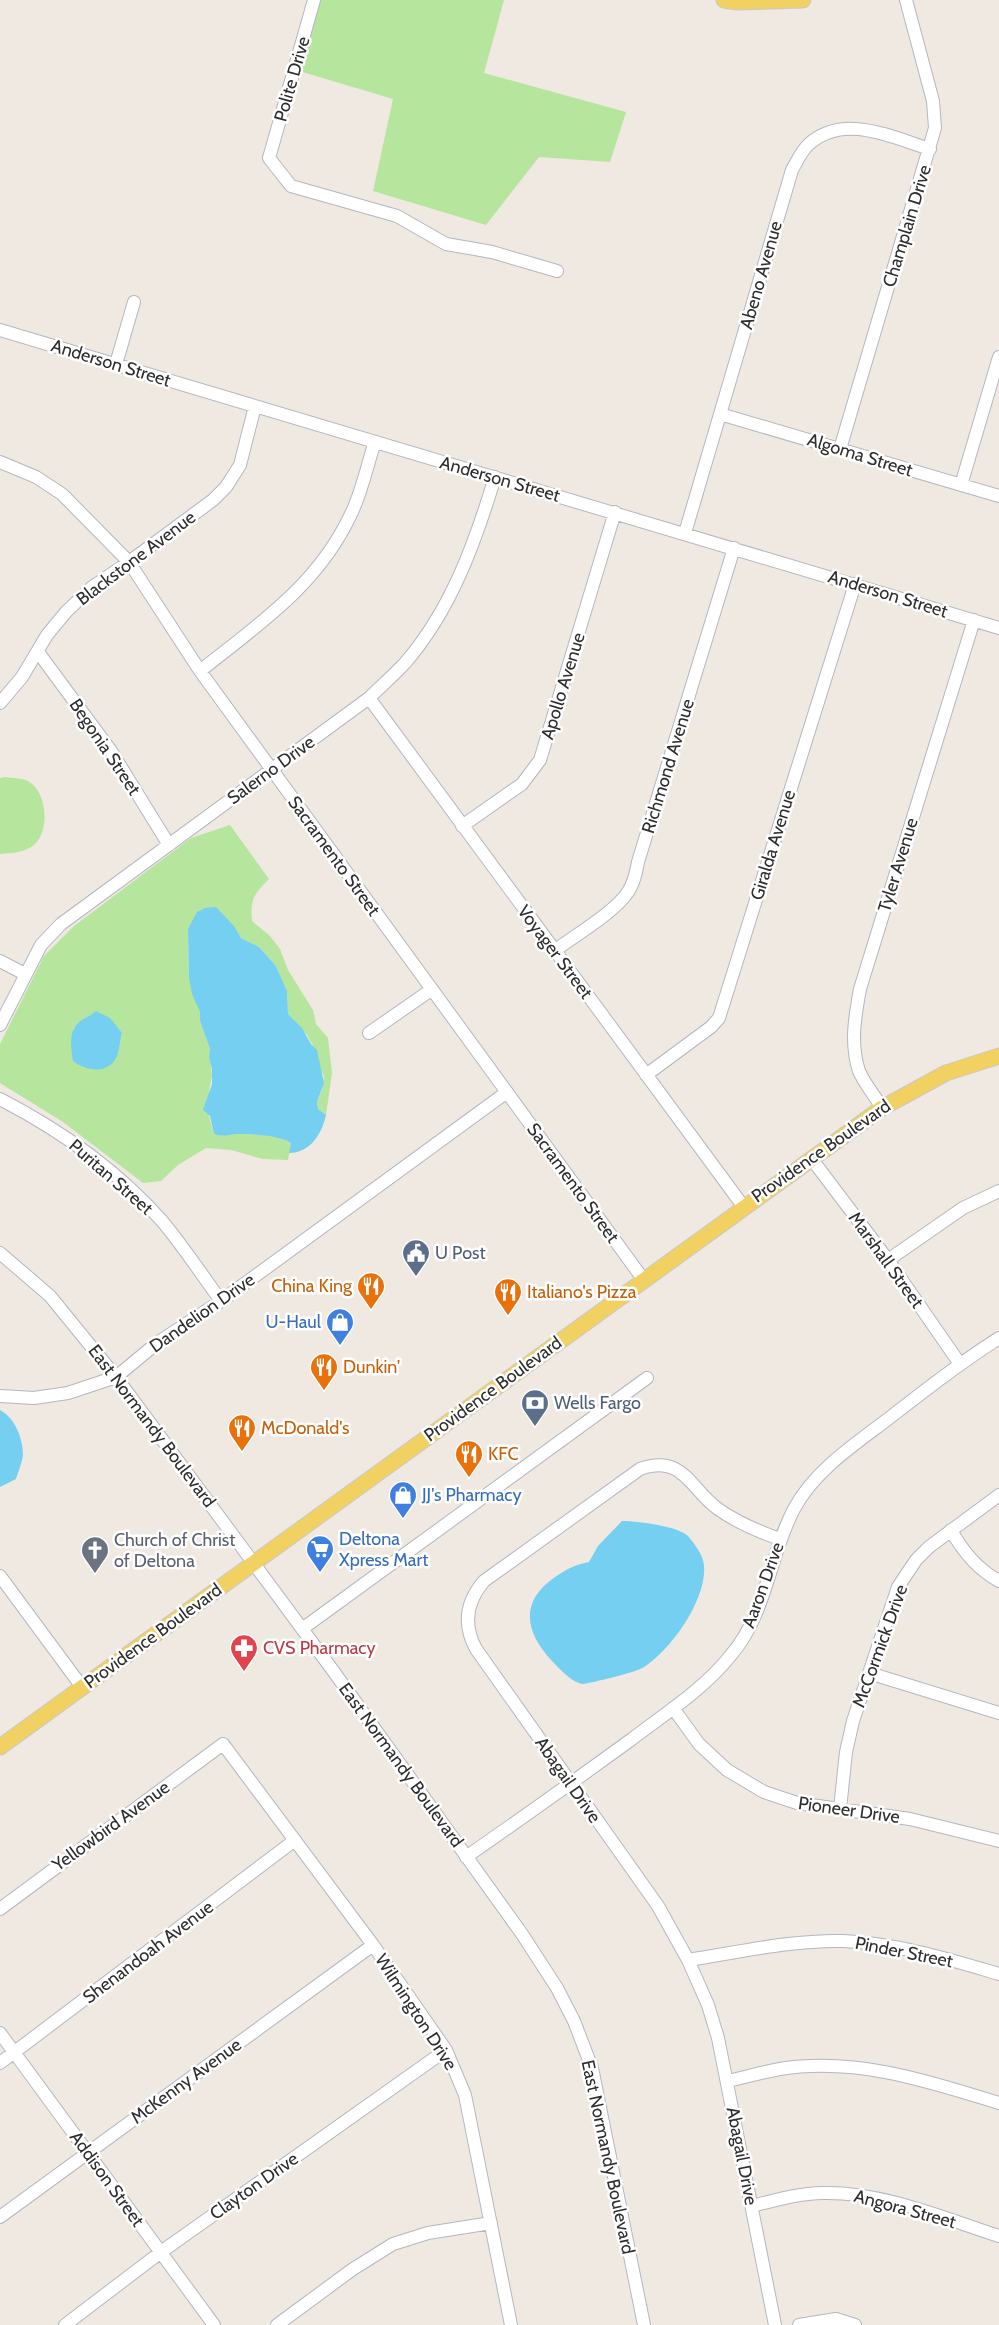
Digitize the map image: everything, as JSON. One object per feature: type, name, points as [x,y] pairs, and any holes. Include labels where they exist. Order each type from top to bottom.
[{"type":"main road","points":[[724,0],[738,2],[803,0]]},
{"type":"main road","name":"Providence Boulevard","points":[[0,1747],[743,1206],[882,1108],[946,1073],[999,1056]]},
{"type":"street","name":"Polite Drive","points":[[314,0],[269,158],[290,186],[397,216],[446,244],[492,252],[557,271]]},
{"type":"street","name":"Champlain Drive","points":[[840,449],[935,128],[933,101],[906,0]]},
{"type":"street","name":"Abeno Avenue","points":[[685,533],[792,170],[807,145],[825,132],[846,127],[872,132],[930,149]]},
{"type":"street","points":[[116,364],[134,302]]},
{"type":"street","name":"Anderson Street","points":[[0,330],[999,628]]},
{"type":"street","points":[[961,485],[998,362]]},
{"type":"street","name":"Blackstone Avenue","points":[[0,703],[22,678],[48,635],[72,606],[91,588],[214,500],[226,487],[240,465],[255,406]]},
{"type":"street","name":"Algoma Street","points":[[720,414],[999,496]]},
{"type":"street","points":[[200,671],[284,604],[306,583],[332,550],[352,512],[375,442]]},
{"type":"street","name":"Sacramento Street","points":[[0,462],[36,477],[62,494],[129,562],[200,671],[643,1279]]},
{"type":"street","name":"Salerno Drive","points":[[0,1025],[41,944],[61,924],[369,698],[405,663],[448,599],[467,562],[495,477]]},
{"type":"street","name":"Apollo Avenue","points":[[462,826],[522,784],[540,760],[614,512]]},
{"type":"street","name":"Richmond Avenue","points":[[554,951],[618,903],[628,893],[635,878],[638,862],[734,548]]},
{"type":"street","name":"Giralda Avenue","points":[[646,1075],[711,1027],[719,1018],[855,584]]},
{"type":"street","name":"Tyler Avenue","points":[[882,1108],[859,1072],[855,1050],[854,1021],[860,990],[974,620]]},
{"type":"street","name":"Begonia Street","points":[[38,652],[111,751],[169,845]]},
{"type":"street","name":"Voyager Street","points":[[369,698],[743,1206]]},
{"type":"street","points":[[0,961],[25,974]]},
{"type":"street","points":[[369,1033],[431,990]]},
{"type":"street","name":"Dandelion Drive","points":[[0,1396],[34,1398],[68,1393],[116,1377],[157,1343],[222,1301],[507,1092]]},
{"type":"street","name":"Puritan Street","points":[[0,1099],[47,1125],[96,1159],[138,1196],[162,1222],[222,1301]]},
{"type":"street","name":"Marshall Street","points":[[811,1158],[888,1260],[960,1364]]},
{"type":"street","points":[[888,1260],[962,1208],[999,1191]]},
{"type":"street","name":"East Normandy Boulevard","points":[[0,1253],[50,1296],[116,1377],[302,1629],[522,1934],[557,1988],[592,2068],[644,2325]]},
{"type":"street","name":"Aaron Drive","points":[[466,1857],[570,1784],[673,1708],[718,1670],[740,1644],[758,1610],[780,1539],[795,1506],[811,1485],[845,1453],[960,1364],[999,1338]]},
{"type":"street","points":[[302,1629],[647,1378]]},
{"type":"street","name":"Abagail Drive","points":[[775,2325],[728,2081],[708,2005],[688,1960],[658,1906],[476,1649],[469,1637],[467,1613],[475,1592],[484,1581],[640,1469],[652,1465],[668,1466],[679,1470],[716,1508],[742,1525],[780,1539]]},
{"type":"street","name":"McCormick Drive","points":[[840,1809],[850,1736],[869,1672],[898,1587],[916,1560],[951,1530],[999,1495]]},
{"type":"street","points":[[951,1530],[958,1544],[975,1564],[999,1581]]},
{"type":"street","points":[[3,1584],[82,1688]]},
{"type":"street","points":[[869,1672],[999,1713]]},
{"type":"street","name":"Pioneer Drive","points":[[673,1708],[699,1744],[727,1770],[764,1792],[797,1803],[910,1819],[999,1841]]},
{"type":"street","name":"Wilmington Drive","points":[[223,1744],[373,1945],[446,2050],[465,2095],[511,2325]]},
{"type":"street","name":"Yellowbird Avenue","points":[[0,1909],[223,1744]]},
{"type":"street","name":"Shenandoah Avenue","points":[[0,2063],[295,1840]]},
{"type":"street","name":"Pinder Street","points":[[688,1960],[789,1943],[842,1941],[870,1943],[942,1957],[999,1974]]},
{"type":"street","name":"McKenny Avenue","points":[[0,2217],[373,1945]]},
{"type":"street","name":"Addison Street","points":[[0,2033],[214,2325]]},
{"type":"street","name":"Clayton Drive","points":[[64,2325],[161,2252],[446,2050]]},
{"type":"street","points":[[728,2081],[781,2069],[840,2066],[920,2079],[999,2103]]},
{"type":"street","name":"Angora Street","points":[[752,2206],[822,2192],[858,2195],[887,2201],[999,2236]]},
{"type":"street","points":[[277,2325],[353,2269],[393,2244],[428,2233],[491,2223]]},
{"type":"street","points":[[799,2325],[836,2319],[855,2325]]},
{"type":"green space","points":[[319,0],[504,0],[484,73],[626,112],[610,162],[539,157],[486,225],[373,191],[393,99],[299,71]]},
{"type":"green space","points":[[0,778],[26,780],[35,787],[40,794],[43,804],[44,824],[42,833],[31,847],[20,852],[0,854]]},
{"type":"green space","points":[[230,825],[269,879],[254,897],[252,921],[270,936],[280,949],[288,970],[313,1010],[316,1024],[328,1038],[332,1073],[326,1115],[318,1109],[317,1102],[322,1090],[324,1076],[320,1069],[318,1054],[307,1035],[288,1014],[287,991],[276,966],[259,947],[241,938],[229,921],[188,929],[189,978],[200,1012],[200,1021],[210,1049],[212,1076],[209,1091],[209,1116],[214,1134],[259,1134],[285,1140],[291,1143],[288,1160],[263,1159],[231,1150],[206,1148],[178,1165],[161,1181],[143,1183],[63,1122],[0,1083],[0,1044],[44,956],[74,926],[191,838]],"holes":[[[92,1015],[122,1033],[118,1054],[73,1029],[78,1023]]]},
{"type":"water","points":[[216,907],[234,926],[241,938],[259,947],[276,966],[287,991],[288,1014],[302,1028],[311,1044],[317,1050],[324,1083],[317,1102],[318,1109],[326,1115],[318,1135],[303,1150],[289,1153],[291,1143],[273,1137],[250,1134],[223,1136],[214,1134],[210,1116],[203,1110],[212,1084],[212,1069],[209,1057],[210,1049],[200,1021],[200,1012],[192,994],[189,978],[188,929],[197,912],[205,908]]},
{"type":"water","points":[[96,1011],[110,1018],[122,1033],[117,1056],[109,1066],[103,1069],[91,1069],[73,1061],[71,1046],[73,1030],[79,1022]]},
{"type":"water","points":[[0,1410],[14,1423],[22,1442],[23,1455],[16,1479],[0,1487]]},
{"type":"water","points":[[622,1521],[646,1523],[675,1529],[688,1536],[701,1554],[704,1566],[700,1593],[685,1623],[676,1636],[665,1649],[644,1667],[604,1680],[582,1684],[566,1675],[543,1650],[532,1628],[530,1618],[531,1607],[543,1587],[555,1577],[579,1564],[589,1562],[598,1546]]},
{"type":"place","name":"U Post","points":[[416,1277]]},
{"type":"place","name":"China King","points":[[371,1310]]},
{"type":"place","name":"Italiano's Pizza","points":[[508,1316]]},
{"type":"place","name":"U-Haul","points":[[340,1346]]},
{"type":"place","name":"Dunkin'","points":[[324,1391]]},
{"type":"place","name":"Wells Fargo","points":[[535,1427]]},
{"type":"place","name":"McDonald's","points":[[242,1452]]},
{"type":"place","name":"KFC","points":[[469,1478]]},
{"type":"place","name":"JJ's Pharmacy","points":[[403,1519]]},
{"type":"place","name":"Deltona Xpress Mart","points":[[320,1573]]},
{"type":"place","name":"Church of Christ of Deltona","points":[[95,1574]]},
{"type":"place","name":"CVS Pharmacy","points":[[244,1672]]}]
